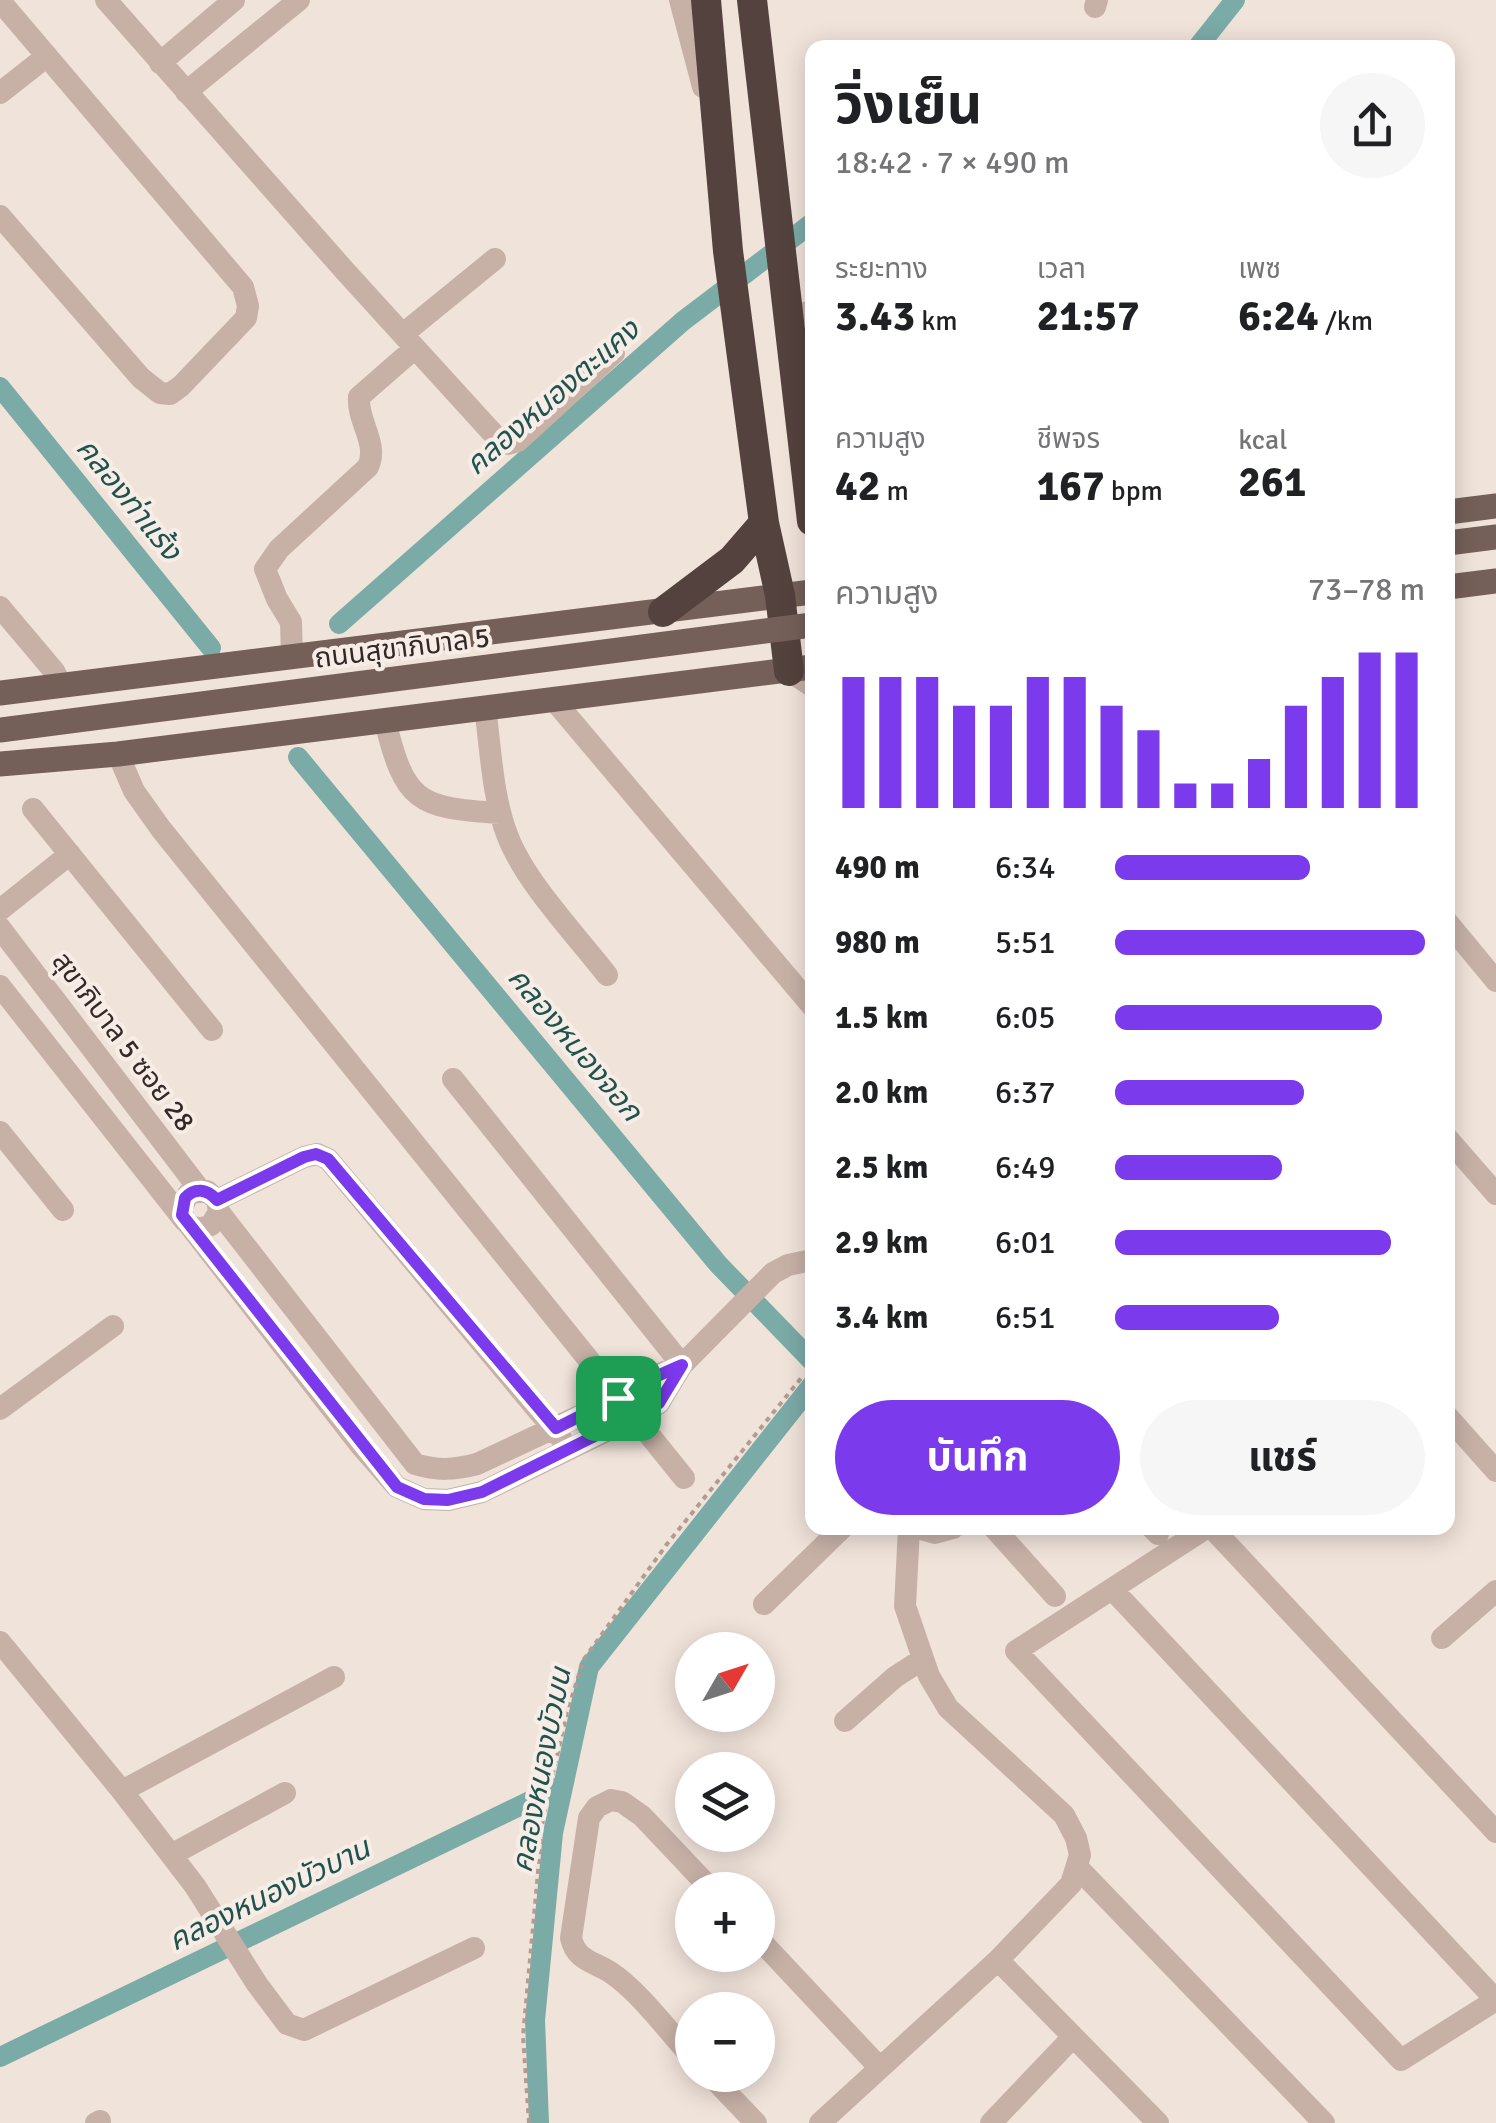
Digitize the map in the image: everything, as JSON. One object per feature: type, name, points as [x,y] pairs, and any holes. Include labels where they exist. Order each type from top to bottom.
[{"type":"highway","points":[[752,0],[766,118],[798,311],[805,453]]},
{"type":"highway","points":[[766,118],[773,0]]},
{"type":"highway","points":[[700,1],[764,523],[780,595],[805,675]]},
{"type":"highway","points":[[750,414],[800,409]]},
{"type":"highway","points":[[663,612],[732,560],[764,523]]},
{"type":"main road","points":[[1455,511],[1496,506]]},
{"type":"main road","points":[[1455,542],[1496,537]]},
{"type":"main road","points":[[1455,585],[1496,581]]},
{"type":"main road","name":"ถนนสุขาภิบาล 5","points":[[0,693],[805,593]]},
{"type":"main road","points":[[663,612],[686,628],[695,646],[690,675],[681,684]]},
{"type":"main road","name":"ถนนสุขาภิบาล 5","points":[[0,730],[805,625]]},
{"type":"main road","points":[[0,764],[118,754],[681,684],[805,675]]},
{"type":"street","points":[[106,0],[491,433],[508,444],[518,441],[614,352]]},
{"type":"street","points":[[160,63],[234,0]]},
{"type":"street","points":[[186,92],[299,0]]},
{"type":"street","points":[[0,2],[243,287],[248,306],[246,318],[180,386],[170,394],[160,393],[140,378],[0,216]]},
{"type":"street","points":[[0,93],[46,56]]},
{"type":"street","points":[[292,657],[291,622],[276,599],[265,569],[279,549],[368,467],[372,447],[358,406],[359,397],[409,341],[495,260]]},
{"type":"street","points":[[0,607],[54,670],[62,686]]},
{"type":"street","points":[[554,699],[805,998]]},
{"type":"street","points":[[485,708],[500,813],[520,862],[607,975]]},
{"type":"street","points":[[385,720],[398,770],[410,789],[432,804],[459,811],[500,813]]},
{"type":"street","points":[[118,754],[134,792],[161,830],[684,1478]]},
{"type":"street","points":[[32,809],[212,1030]]},
{"type":"street","points":[[0,910],[70,854]]},
{"type":"street","name":"สุขาภิบาล 5 ซอย 28","points":[[0,928],[415,1464],[434,1470],[477,1464],[682,1365]]},
{"type":"street","points":[[1455,931],[1496,981]]},
{"type":"street","points":[[0,986],[361,1446],[397,1487],[424,1499],[448,1500],[482,1492],[659,1403],[682,1365],[758,1288],[788,1265],[805,1261]]},
{"type":"street","points":[[453,1078],[682,1365]]},
{"type":"street","points":[[0,1132],[63,1210]]},
{"type":"street","points":[[1455,1147],[1496,1194]]},
{"type":"street","points":[[187,1222],[181,1209],[185,1198],[212,1201],[304,1157],[316,1154],[328,1159],[556,1428],[570,1450]]},
{"type":"street","points":[[187,1222],[207,1227],[214,1222],[212,1201]]},
{"type":"street","points":[[0,1409],[113,1326]]},
{"type":"street","points":[[642,1381],[659,1403]]},
{"type":"street","points":[[361,1446],[383,1425]]},
{"type":"street","points":[[1455,1425],[1496,1471]]},
{"type":"street","points":[[764,1604],[835,1535]]},
{"type":"street","points":[[820,2123],[998,1960],[1071,1884],[1080,1855],[1064,1815],[948,1708],[923,1658],[905,1606],[909,1535]]},
{"type":"street","points":[[1000,1535],[1055,1596]]},
{"type":"street","points":[[1112,1589],[1496,2000],[1401,2060],[1016,1650],[1112,1589],[1198,1535]]},
{"type":"street","points":[[1216,1535],[1496,1832]]},
{"type":"street","points":[[1442,1638],[1496,1592]]},
{"type":"street","points":[[0,1642],[172,1855],[287,2024],[304,2030],[474,1948]]},
{"type":"street","points":[[845,1721],[923,1658]]},
{"type":"street","points":[[122,1791],[334,1677]]},
{"type":"street","points":[[172,1855],[285,1793]]},
{"type":"street","points":[[675,2038],[612,1973],[582,1958],[574,1949],[571,1938],[586,1834],[593,1812],[611,1800],[633,1808],[695,1872]]},
{"type":"street","points":[[1078,1868],[1324,2123]]},
{"type":"street","points":[[775,1956],[878,2066]]},
{"type":"street","points":[[998,1960],[1158,2123]]},
{"type":"street","points":[[991,2123],[1073,2036]]},
{"type":"street","points":[[726,2092],[756,2123]]},
{"type":"path","points":[[529,2123],[523,2036],[543,1818],[584,1659],[667,1544],[802,1378]]},
{"type":"waterway","name":"คลองหนองตะแคง","points":[[1203,40],[1235,0]]},
{"type":"waterway","name":"คลองหนองตะแคง","points":[[339,624],[683,321],[805,228]]},
{"type":"waterway","name":"คลองท่าแร้ง","points":[[0,387],[211,648]]},
{"type":"waterway","name":"คลองหนองจอก","points":[[298,757],[718,1264],[805,1354]]},
{"type":"waterway","name":"คลองหนองบัวมน","points":[[539,2123],[535,2020],[553,1833],[589,1667],[805,1394]]},
{"type":"waterway","name":"คลองหนองบัวบาน","points":[[0,2057],[563,1785]]},
{"type":"route","points":[[316,1154],[328,1159],[556,1428],[618,1398],[642,1381],[682,1365],[659,1403],[482,1492],[448,1500],[424,1499],[397,1487],[187,1223],[182,1203],[189,1193],[200,1190],[217,1200],[304,1157],[316,1154]]}]
